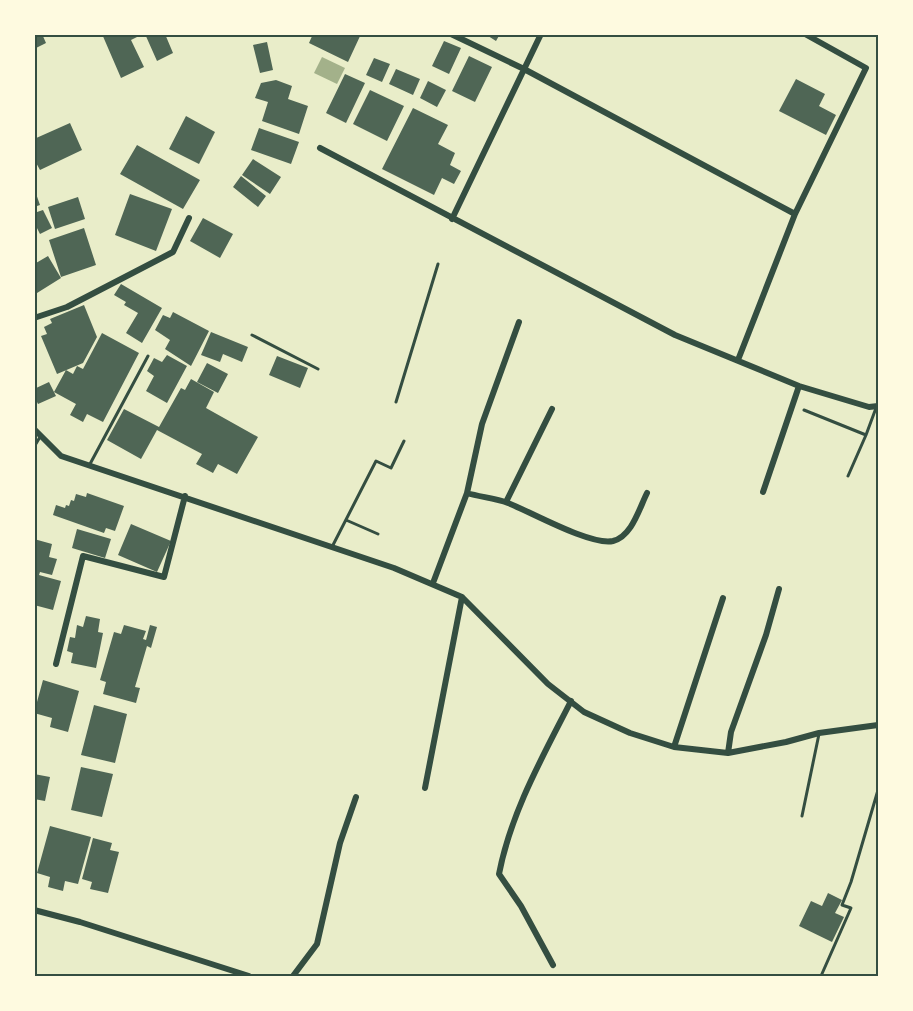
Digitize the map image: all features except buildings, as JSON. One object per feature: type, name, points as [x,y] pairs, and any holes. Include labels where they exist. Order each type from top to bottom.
[{"type":"street","points":[[451,34],[524,69],[795,214]]},
{"type":"street","points":[[453,219],[542,34]]},
{"type":"street","points":[[738,360],[795,214],[866,68],[805,34]]},
{"type":"street","points":[[320,148],[675,335],[799,386],[869,407],[878,406]]},
{"type":"street","points":[[34,318],[77,302],[173,252],[189,218]]},
{"type":"street","points":[[433,583],[467,493],[482,424],[519,322]]},
{"type":"street","points":[[763,492],[799,386]]},
{"type":"street","points":[[506,502],[552,409]]},
{"type":"street","points":[[34,429],[61,456],[332,547],[433,583],[462,597],[549,684],[584,712],[630,733],[674,747],[728,753],[819,733],[879,724]]},
{"type":"street","points":[[467,493],[506,502],[601,541],[614,541],[628,531],[647,493]]},
{"type":"street","points":[[56,664],[83,556],[164,578],[185,496]]},
{"type":"street","points":[[728,753],[731,732],[766,635],[779,589]]},
{"type":"street","points":[[425,788],[462,597]]},
{"type":"street","points":[[674,747],[723,598]]},
{"type":"street","points":[[553,964],[521,906],[499,874],[505,845],[536,769],[571,701]]},
{"type":"street","points":[[293,976],[317,944],[340,843],[356,797]]},
{"type":"street","points":[[34,910],[80,922],[249,976]]},
{"type":"lane","points":[[396,402],[438,264]]},
{"type":"lane","points":[[252,335],[318,369]]},
{"type":"lane","points":[[89,465],[148,356]]},
{"type":"lane","points":[[848,476],[878,406]]},
{"type":"lane","points":[[804,410],[866,435]]},
{"type":"lane","points":[[34,447],[41,435]]},
{"type":"lane","points":[[332,547],[376,461],[391,468],[404,441]]},
{"type":"lane","points":[[346,520],[378,534]]},
{"type":"lane","points":[[802,816],[819,733]]},
{"type":"path","points":[[821,976],[851,908],[842,904],[879,790]]},
{"type":"shaded area","points":[[322,57],[345,68],[337,84],[314,73]]}]
